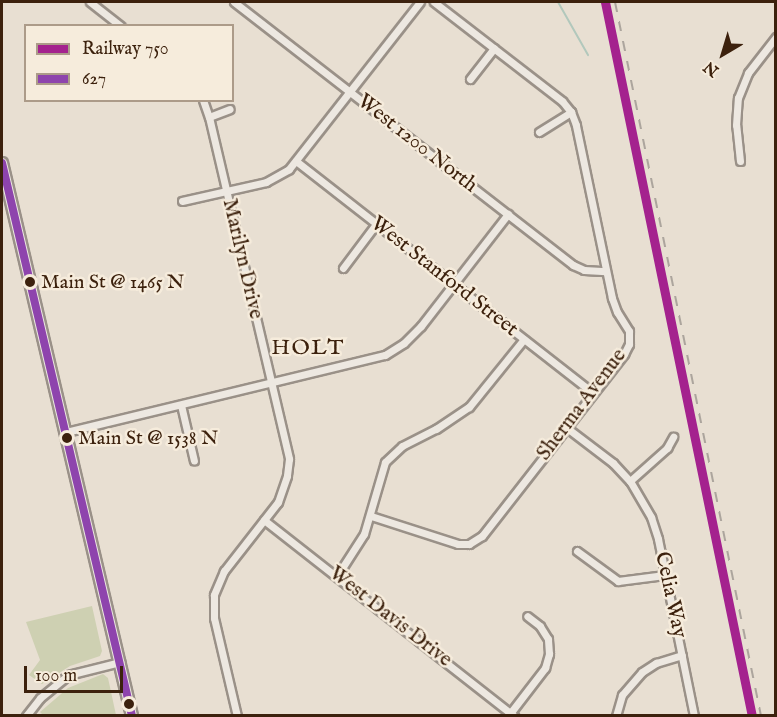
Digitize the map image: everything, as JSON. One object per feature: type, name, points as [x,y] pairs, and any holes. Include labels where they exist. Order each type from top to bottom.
[{"type":"main road","points":[[2,163],[132,716]]},
{"type":"street","points":[[90,2],[118,24]]},
{"type":"street","name":"West 1200 North","points":[[234,2],[573,265],[584,270],[606,271]]},
{"type":"street","points":[[182,201],[226,192],[279,177],[296,161],[420,2]]},
{"type":"street","points":[[434,2],[562,101],[571,112],[539,132]]},
{"type":"street","points":[[740,161],[736,125],[738,98],[748,73],[776,37]]},
{"type":"street","points":[[470,79],[494,48]]},
{"type":"street","name":"Marilyn Drive","points":[[204,102],[289,459],[284,490],[224,571],[214,595],[214,618],[237,716]]},
{"type":"street","points":[[209,117],[230,110]]},
{"type":"street","name":"Sherma Avenue","points":[[371,516],[458,544],[469,544],[482,536],[567,428],[629,344],[629,331],[617,312],[606,271],[576,125],[571,112]]},
{"type":"street","name":"West Stanford Street","points":[[296,161],[593,393]]},
{"type":"street","points":[[66,432],[385,355],[404,343],[421,326],[508,214]]},
{"type":"street","points":[[343,268],[376,224]]},
{"type":"street","points":[[337,576],[356,550],[371,516],[379,474],[385,462],[402,446],[436,429],[469,407],[524,339]]},
{"type":"street","points":[[182,405],[194,460]]},
{"type":"street","name":"Celia Way","points":[[567,428],[613,463],[630,481],[651,517],[694,716]]},
{"type":"street","points":[[630,481],[667,448],[673,437]]},
{"type":"street","name":"West Davis Drive","points":[[264,520],[511,714]]},
{"type":"street","points":[[577,551],[618,581],[665,575]]},
{"type":"street","points":[[511,714],[545,668],[549,654],[548,639],[540,626],[527,616]]},
{"type":"street","points":[[616,716],[622,695],[642,672],[656,663],[682,655]]},
{"type":"street","points":[[26,716],[40,698],[68,675],[120,662]]},
{"type":"green space","points":[[92,606],[102,651],[100,656],[70,666],[42,684],[29,675],[40,660],[26,622]]},
{"type":"green space","points":[[103,674],[108,678],[116,715],[44,716],[40,712],[68,688]]},
{"type":"waterway","points":[[558,2],[588,55]]},
{"type":"railway","points":[[615,2],[761,716]]},
{"type":"rail line","name":"750","points":[[605,2],[752,716]]},
{"type":"transit line","name":"627","points":[[2,163],[132,716]]},
{"type":"place","name":"Main St @ 1465 N","points":[[30,282]]},
{"type":"place","name":"Main St @ 1538 N","points":[[67,438]]},
{"type":"district","name":"HOLT","points":[[308,349]]}]
